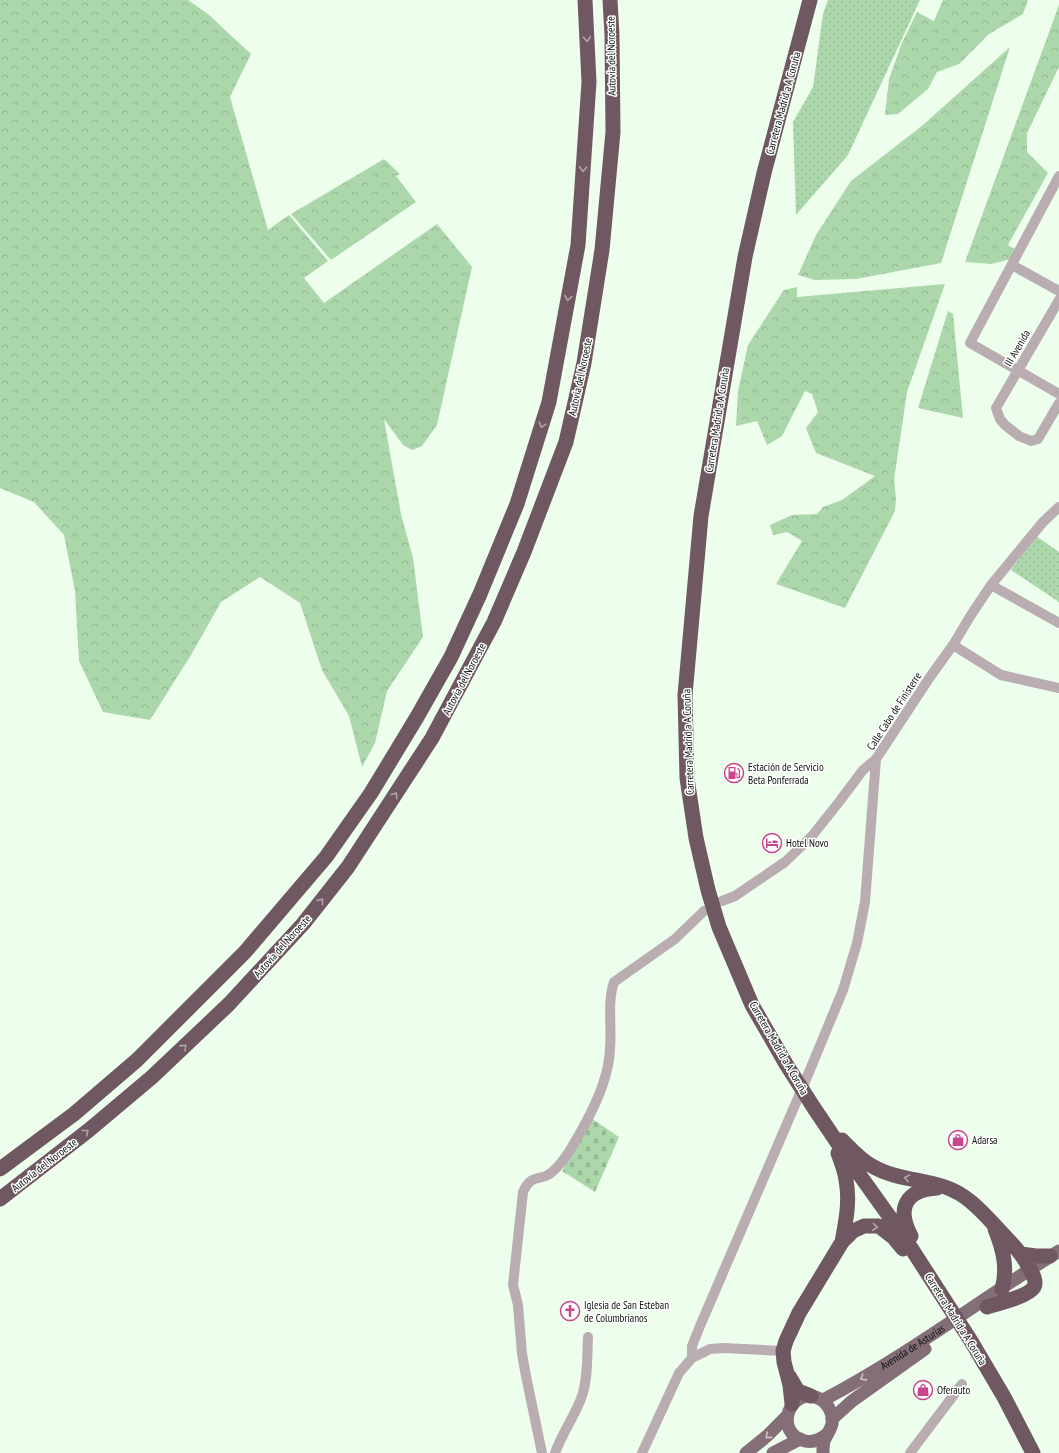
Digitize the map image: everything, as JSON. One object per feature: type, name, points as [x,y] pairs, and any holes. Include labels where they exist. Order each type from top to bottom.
[{"type":"highway","name":"Autovía del Noroeste","points":[[0,1169],[74,1114],[136,1060],[245,952],[326,857],[371,793],[451,657],[480,594],[517,504],[549,402],[578,246],[589,82],[585,0]]},
{"type":"highway","name":"Autovía del Noroeste","points":[[0,1199],[89,1130],[152,1077],[229,1004],[303,924],[348,867],[432,738],[494,622],[524,552],[566,442],[584,363],[602,250],[613,132],[612,35],[610,0]]},
{"type":"highway","name":"Carretera Madrid a A Coruña","points":[[810,0],[764,173],[745,257],[701,516],[685,695],[687,778],[696,838],[708,890],[719,927],[752,1005],[786,1064],[814,1108],[946,1300],[1004,1397],[1033,1453]]},
{"type":"highway","points":[[0,1164],[121,1073]]},
{"type":"highway","points":[[814,1108],[833,1131],[871,1166],[891,1174],[945,1187],[969,1199],[982,1210],[1028,1266],[1035,1284],[1030,1291],[987,1307]]},
{"type":"highway","points":[[814,1108],[838,1153],[846,1179],[848,1201],[842,1242]]},
{"type":"highway","points":[[945,1187],[927,1188],[913,1194],[906,1204],[903,1215],[906,1227],[946,1300]]},
{"type":"highway","points":[[992,1223],[1002,1249],[1005,1272],[1002,1288]]},
{"type":"highway","points":[[790,1410],[787,1373],[784,1362],[786,1341],[799,1313],[842,1242],[853,1231],[864,1226],[879,1226],[893,1238],[946,1300]]},
{"type":"highway","points":[[1028,1266],[1036,1256],[1056,1255]]},
{"type":"highway","points":[[1005,1272],[1014,1265],[1020,1264],[1028,1266]]},
{"type":"highway","points":[[787,1373],[798,1391],[817,1398]]},
{"type":"main road","name":"Avenida de Asturias","points":[[817,1398],[862,1378],[1002,1288],[1028,1266],[1056,1255]]},
{"type":"main road","name":"Avenida de Asturias","points":[[832,1419],[852,1401],[884,1377],[987,1307]]},
{"type":"main road","points":[[746,1453],[767,1436],[799,1398],[817,1398],[830,1409],[832,1419],[831,1426],[824,1443],[823,1453]]},
{"type":"main road","points":[[790,1410],[788,1425],[792,1433],[804,1440],[820,1453]]},
{"type":"main road","points":[[773,1453],[804,1440],[819,1440],[827,1434]]},
{"type":"street","points":[[1059,176],[970,343],[1059,394]]},
{"type":"street","points":[[1012,265],[1059,291]]},
{"type":"street","name":"III Avenida","points":[[1059,300],[996,408],[1005,425],[1020,436],[1031,441],[1038,439],[1059,403]]},
{"type":"street","name":"Calle Cabo de Finisterre","points":[[722,901],[735,896],[785,862],[812,836],[863,770],[876,759],[953,645],[991,585],[1044,522],[1058,509]]},
{"type":"street","points":[[991,585],[1059,623]]},
{"type":"street","points":[[953,645],[1001,675],[1059,688]]},
{"type":"street","points":[[692,1358],[692,1346],[700,1326],[843,990],[857,943],[865,902],[876,759]]},
{"type":"street","points":[[542,1453],[522,1354],[518,1305],[513,1285],[523,1192],[526,1185],[531,1180],[551,1174],[570,1150],[585,1123],[600,1090],[610,1051],[612,993],[614,982],[675,939],[704,911]]},
{"type":"street","points":[[555,1453],[561,1438],[574,1416],[584,1391],[588,1337]]},
{"type":"street","points":[[642,1453],[679,1373],[692,1358],[710,1349],[724,1348],[784,1351]]},
{"type":"street","points":[[910,1453],[962,1384]]},
{"type":"green space","points":[[0,0],[188,0],[208,14],[251,54],[230,97],[268,230],[289,215],[328,261],[304,278],[324,303],[437,224],[472,267],[437,425],[422,446],[412,450],[403,445],[384,419],[401,514],[413,558],[423,637],[387,691],[375,743],[362,767],[349,716],[322,670],[300,603],[260,577],[221,602],[191,655],[150,720],[103,712],[79,661],[75,591],[64,535],[34,502],[0,488]]},
{"type":"green space","points":[[828,0],[920,0],[848,155],[796,215],[793,122],[813,87],[823,14]]},
{"type":"green space","points":[[943,0],[1028,0],[1023,14],[989,34],[959,64],[937,72],[928,89],[898,114],[885,115],[889,79],[901,45],[917,12],[934,21]]},
{"type":"green space","points":[[1059,5],[1059,67],[1027,133],[1027,152],[1048,173],[1008,245],[1016,250],[1011,259],[991,264],[965,262]]},
{"type":"green space","points":[[1010,47],[941,263],[856,279],[815,280],[798,275],[816,235],[851,181],[923,125]]},
{"type":"green space","points":[[384,159],[400,174],[396,176],[416,202],[331,260],[291,214]]},
{"type":"green space","points":[[945,284],[907,392],[894,480],[896,499],[895,511],[845,608],[776,584],[802,541],[787,532],[773,535],[770,525],[792,515],[817,514],[823,507],[842,500],[875,476],[816,453],[806,428],[818,412],[812,394],[805,391],[782,436],[767,445],[757,421],[736,426],[738,391],[748,345],[784,290],[797,287],[797,297]]},
{"type":"green space","points":[[948,311],[953,314],[963,418],[918,408]]},
{"type":"green space","points":[[1036,536],[1059,552],[1059,602],[1011,570]]},
{"type":"green space","points":[[591,1118],[619,1137],[595,1192],[562,1171]]},
{"type":"place","name":"Estación de Servicio Beta Ponferrada","points":[[734,773]]},
{"type":"place","name":"Hotel Novo","points":[[772,843]]},
{"type":"place","name":"Adarsa","points":[[958,1140]]},
{"type":"place","name":"Iglesia de San Esteban de Columbrianos","points":[[570,1311]]},
{"type":"place","name":"Oferauto","points":[[923,1390]]}]
